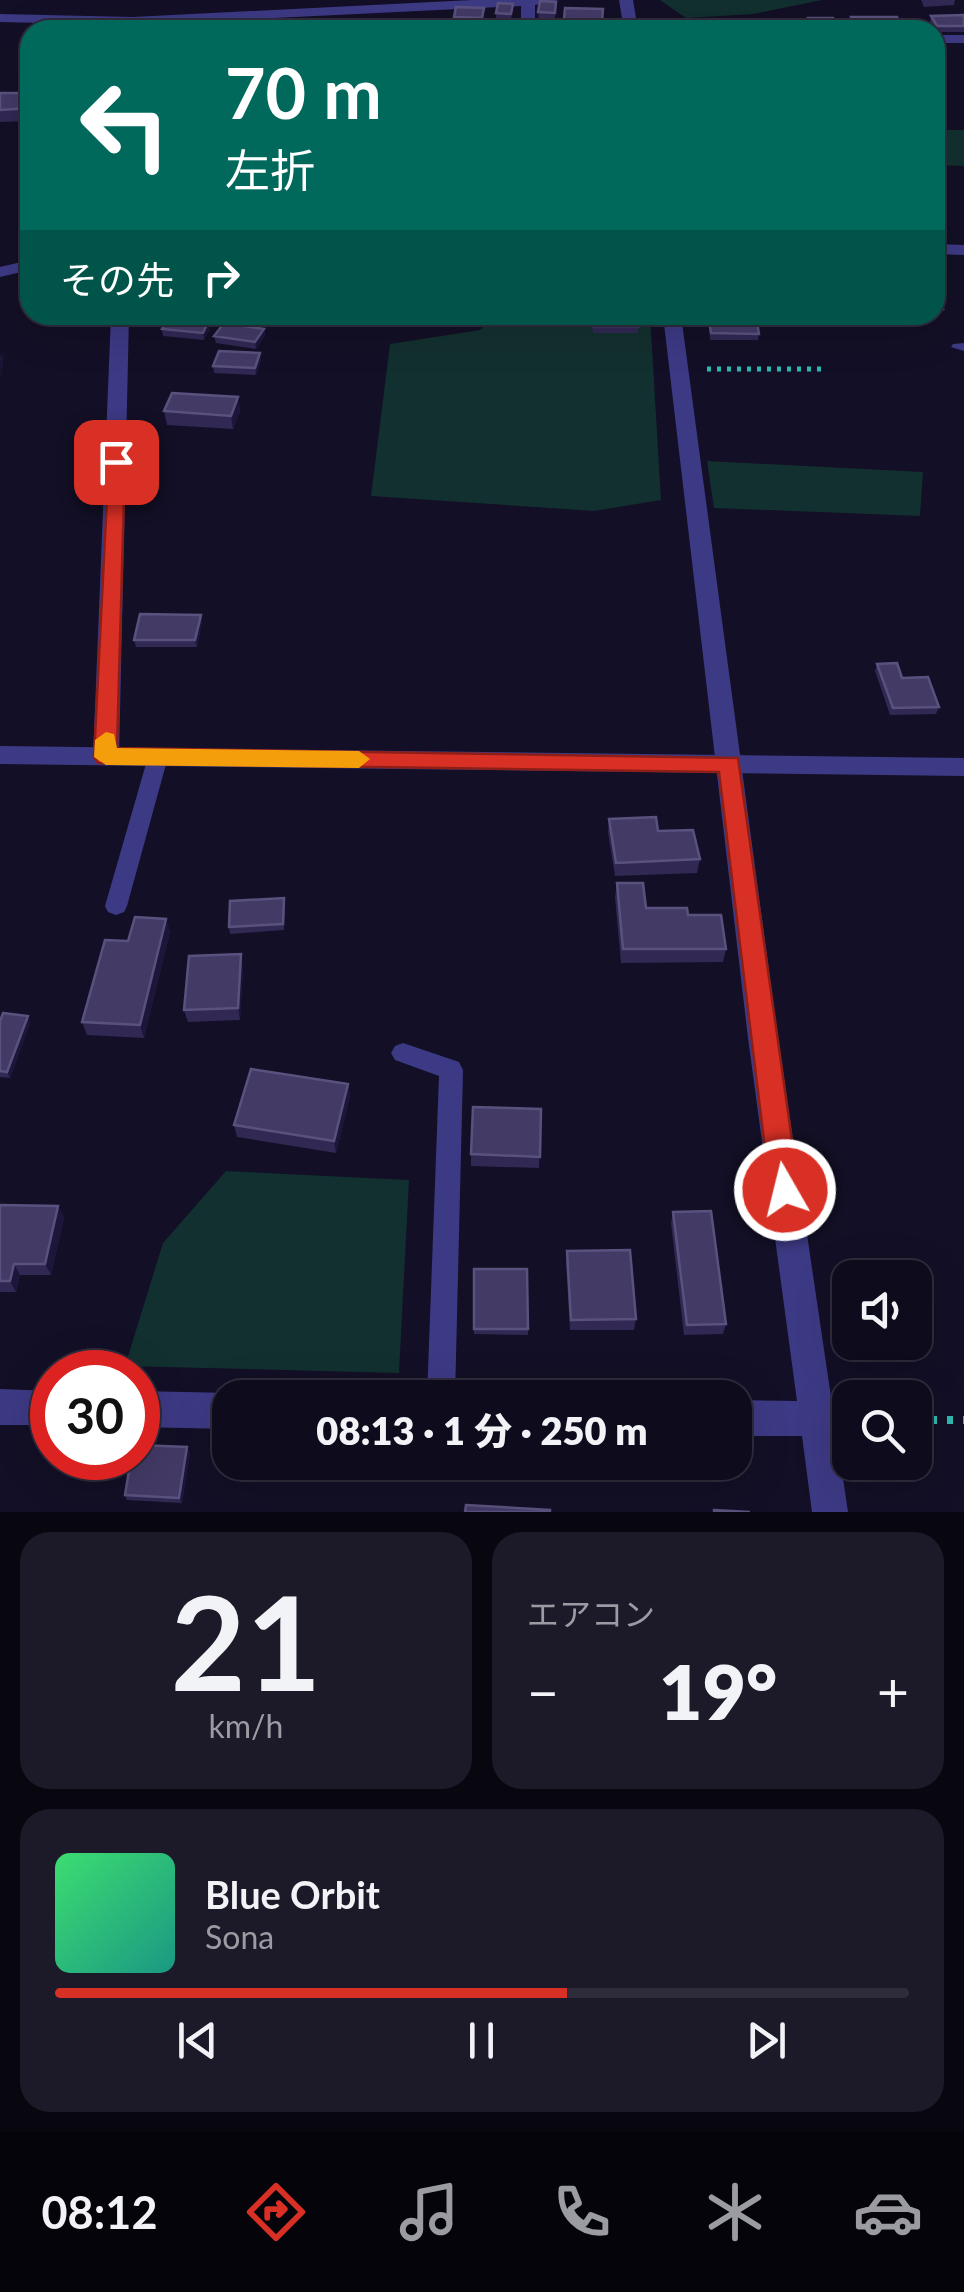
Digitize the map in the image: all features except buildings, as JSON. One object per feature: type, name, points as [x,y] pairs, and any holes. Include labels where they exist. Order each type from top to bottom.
[{"type":"street","points":[[250,20],[437,12],[552,0]]},
{"type":"street","points":[[0,18],[38,20]]},
{"type":"street","points":[[106,757],[120,325]]},
{"type":"street","points":[[673,325],[830,1512]]},
{"type":"street","points":[[0,755],[964,767]]},
{"type":"street","points":[[0,1407],[30,1408]]},
{"type":"street","points":[[160,1409],[212,1410]]},
{"type":"street","points":[[752,1418],[817,1419]]},
{"type":"lane","points":[[116,906],[158,757]]},
{"type":"lane","points":[[402,1053],[451,1070],[441,1380]]},
{"type":"path","points":[[679,368],[821,369]]},
{"type":"path","points":[[932,1420],[964,1420]]},
{"type":"green space","points":[[660,0],[822,0],[753,14],[686,18]]},
{"type":"green space","points":[[945,130],[964,130],[964,166],[945,165]]},
{"type":"green space","points":[[486,325],[651,325],[661,500],[594,511],[371,496],[390,344],[480,330]]},
{"type":"green space","points":[[707,461],[923,472],[920,516],[714,508]]},
{"type":"green space","points":[[226,1171],[409,1180],[399,1373],[160,1367],[160,1350],[130,1350],[163,1243]]},
{"type":"slow traffic","points":[[106,740],[106,757],[359,759]]},
{"type":"route","points":[[116,462],[106,757],[730,764],[785,1190]]}]
